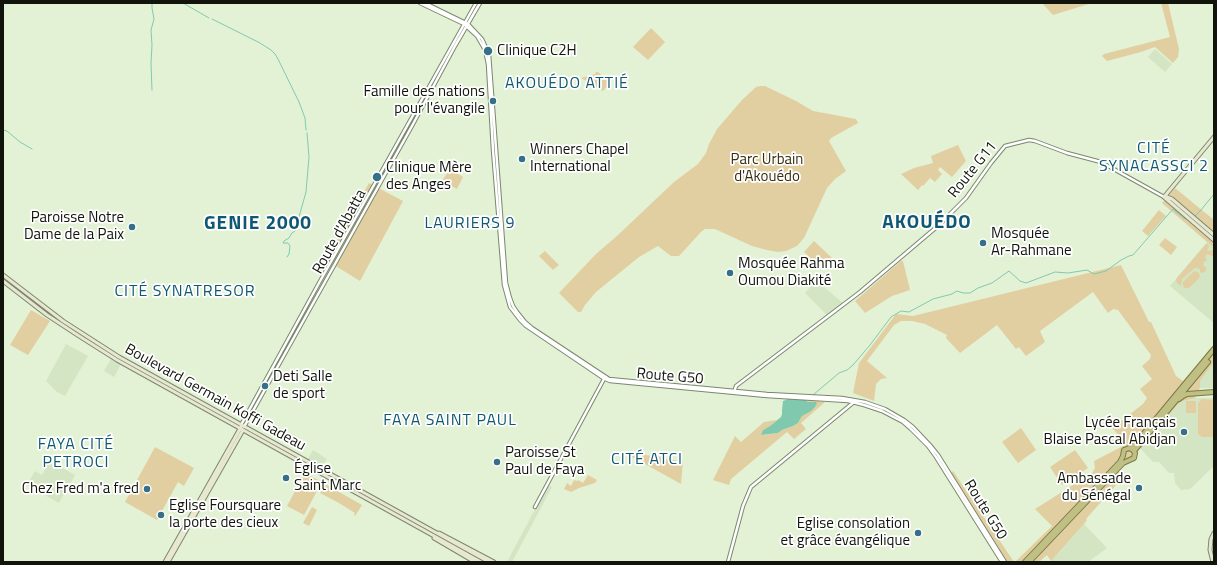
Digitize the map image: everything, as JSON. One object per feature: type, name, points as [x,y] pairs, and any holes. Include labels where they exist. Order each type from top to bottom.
[{"type":"highway","points":[[1133,450],[1214,349]]},
{"type":"highway","points":[[1162,418],[1214,354]]},
{"type":"highway","points":[[1133,450],[1184,395],[1214,392]]},
{"type":"highway","points":[[1025,562],[1112,470],[1123,456],[1124,450],[1129,448],[1133,450]]},
{"type":"highway","points":[[1029,562],[1123,463],[1134,458],[1135,455],[1133,450]]},
{"type":"highway","points":[[1123,456],[1127,460]]},
{"type":"main road","points":[[1164,197],[1214,137]]},
{"type":"main road","points":[[1164,197],[1172,199],[1214,235]]},
{"type":"main road","points":[[1164,197],[1214,240]]},
{"type":"main road","name":"Boulevard Germain Koffi Gadeau","points":[[3,275],[37,302],[104,348],[242,428]]},
{"type":"main road","name":"Boulevard Germain Koffi Gadeau","points":[[3,281],[47,315],[101,350],[422,527],[482,562]]},
{"type":"main road","points":[[165,562],[242,428]]},
{"type":"main road","points":[[168,562],[242,428]]},
{"type":"main road","points":[[422,527],[445,545],[476,559]]},
{"type":"main road","points":[[422,527],[447,536],[494,562]]},
{"type":"main road","points":[[1213,562],[1210,550],[1211,539],[1214,533]]},
{"type":"main road","name":"Boulevard Germain Koffi Gadeau","points":[[476,559],[489,562]]},
{"type":"street","points":[[420,3],[466,24]]},
{"type":"street","points":[[425,3],[466,24],[479,34],[489,54],[506,283],[510,298],[517,312],[532,328],[605,378],[535,506]]},
{"type":"street","name":"Route d'Abatta","points":[[242,428],[412,126],[476,3]]},
{"type":"street","name":"Route d'Abatta","points":[[242,428],[329,266],[466,24],[480,3]]},
{"type":"street","name":"Route G11","points":[[734,392],[736,386],[860,292],[943,222],[966,198],[1005,146],[1028,140],[1101,162],[1164,197]]},
{"type":"street","name":"Route G50","points":[[605,378],[734,392]]},
{"type":"street","points":[[734,392],[810,398]]},
{"type":"street","points":[[734,392],[810,398]]},
{"type":"street","name":"Route G50","points":[[810,398],[842,398],[885,409],[913,427],[930,445],[1003,562]]},
{"type":"street","points":[[728,562],[743,506],[751,487],[854,401]]},
{"type":"shaded area","points":[[1155,49],[1172,64],[1165,72],[1148,57]]},
{"type":"shaded area","points":[[1207,242],[1214,248],[1214,323],[1170,286]]},
{"type":"shaded area","points":[[816,280],[844,304],[828,316],[805,293]]},
{"type":"shaded area","points":[[66,344],[88,356],[65,396],[57,392],[46,381]]},
{"type":"shaded area","points":[[111,359],[121,364],[114,377],[104,371]]},
{"type":"shaded area","points":[[1214,362],[1214,388],[1200,388],[1200,381]]},
{"type":"shaded area","name":"Lycée Français Blaise Pascal Abidjan","points":[[1195,398],[1214,398],[1214,466],[1190,489],[1181,490],[1175,483],[1174,473],[1169,473],[1159,462],[1153,462],[1141,449],[1177,405],[1183,401]]},
{"type":"shaded area","points":[[788,399],[804,399],[808,402],[817,403],[811,411],[802,416],[798,423],[793,426],[778,433],[761,435],[763,430],[781,417],[783,401]]},
{"type":"shaded area","points":[[313,450],[327,459],[322,466],[308,459]]},
{"type":"shaded area","points":[[50,461],[75,475],[59,503],[27,485],[35,471],[42,475]]},
{"type":"shaded area","points":[[548,485],[552,487],[512,562],[507,562]]},
{"type":"shaded area","points":[[1084,524],[1107,548],[1088,562],[1052,562],[1051,561]]},
{"type":"green space","points":[[1042,3],[1092,3],[1053,15]]},
{"type":"green space","points":[[1161,3],[1168,3],[1179,49],[1178,57],[1173,63],[1155,47],[1107,61],[1102,56],[1104,54],[1170,37]]},
{"type":"green space","points":[[651,28],[665,42],[648,60],[633,47]]},
{"type":"green space","points":[[598,72],[610,83],[603,91],[581,78],[595,74]]},
{"type":"green space","name":"Parc Urbain d'Akouédo","points":[[765,86],[813,111],[856,119],[858,123],[831,138],[829,141],[846,171],[835,179],[827,188],[804,238],[797,246],[786,251],[778,252],[752,246],[715,229],[705,229],[679,256],[671,256],[658,246],[639,257],[596,292],[581,312],[578,312],[559,293],[596,254],[674,182],[698,164],[706,153],[717,129],[742,100],[756,87]]},
{"type":"green space","points":[[958,145],[966,161],[952,177],[940,167],[938,170],[942,174],[935,182],[930,178],[918,190],[901,174],[914,168],[933,163],[931,156]]},
{"type":"green space","points":[[450,169],[463,177],[457,189],[442,181]]},
{"type":"green space","points":[[369,183],[403,201],[360,281],[326,260]]},
{"type":"green space","points":[[1175,188],[1214,220],[1214,248],[1162,203]]},
{"type":"green space","points":[[1159,210],[1166,216],[1148,236],[1142,231]]},
{"type":"green space","points":[[1165,238],[1177,247],[1171,255],[1159,245]]},
{"type":"green space","points":[[814,241],[832,258],[822,269],[804,252]]},
{"type":"green space","points":[[1206,244],[1209,246],[1207,251],[1214,250],[1214,257],[1208,254],[1205,256],[1207,261],[1203,262],[1203,266],[1206,267],[1206,271],[1203,273],[1200,272],[1200,269],[1195,268],[1182,279],[1181,286],[1177,283],[1176,279]]},
{"type":"green space","points":[[545,251],[559,265],[553,270],[539,256]]},
{"type":"green space","points":[[901,261],[903,261],[910,290],[892,296],[865,313],[855,301]]},
{"type":"green space","points":[[1121,265],[1149,322],[1151,322],[1176,376],[1183,381],[1214,344],[1214,362],[1200,381],[1200,388],[1195,398],[1183,401],[1177,405],[1141,449],[1138,445],[1131,451],[1133,455],[1132,457],[1128,459],[1125,457],[1115,467],[1124,476],[1051,561],[1047,555],[1039,562],[1015,562],[1052,526],[1035,509],[1092,473],[1095,468],[1094,461],[1127,444],[1112,428],[1143,404],[1147,398],[1140,389],[1152,379],[1142,366],[1150,359],[1151,355],[1118,310],[1113,309],[1108,313],[1093,292],[1040,331],[1045,342],[1026,356],[1019,347],[1016,349],[997,325],[960,353],[946,338],[947,335],[925,324],[912,321],[901,321],[894,325],[867,361],[887,378],[881,379],[876,384],[874,401],[853,393],[859,363],[896,314],[913,316]]},
{"type":"green space","points":[[1195,271],[1199,273],[1199,278],[1189,288],[1185,288],[1183,286],[1183,282]]},
{"type":"green space","points":[[31,310],[50,321],[28,355],[10,345]]},
{"type":"green space","points":[[804,399],[825,402],[801,423],[806,429],[794,439],[787,432],[731,479],[729,485],[713,480],[735,436],[741,442],[764,422],[777,420],[763,430],[761,435],[778,433],[793,426],[798,423],[808,402]]},
{"type":"green space","points":[[1202,399],[1214,400],[1214,437],[1202,437],[1198,434],[1198,404]]},
{"type":"green space","points":[[1186,401],[1196,401],[1196,413],[1186,413]]},
{"type":"green space","points":[[1021,428],[1036,450],[1018,463],[1002,442]]},
{"type":"green space","points":[[155,447],[194,468],[184,486],[178,482],[157,520],[125,502]]},
{"type":"green space","points":[[1075,450],[1088,468],[1062,485],[1050,467]]},
{"type":"green space","points":[[629,453],[683,461],[681,484],[629,455]]},
{"type":"green space","points":[[953,471],[1014,562],[1007,562],[951,473]]},
{"type":"green space","points":[[305,473],[322,482],[304,515],[287,506]]},
{"type":"green space","points":[[588,475],[597,480],[595,483],[571,492],[564,489],[567,483],[571,486],[574,480],[578,480],[583,483]]},
{"type":"green space","points":[[325,484],[362,505],[355,516],[355,513],[320,493]]},
{"type":"green space","points":[[312,507],[317,510],[309,526],[303,523]]},
{"type":"waterway","points":[[152,3],[154,19],[151,30],[152,90]]},
{"type":"waterway","points":[[183,3],[209,18]]},
{"type":"waterway","points":[[212,19],[260,43],[275,54],[299,102],[305,118],[306,130]]},
{"type":"waterway","points":[[3,130],[7,131],[20,142],[32,149]]},
{"type":"waterway","points":[[287,257],[290,246],[288,243],[283,243],[295,231],[306,192],[309,157],[307,133]]},
{"type":"waterway","points":[[1193,216],[1201,210],[1214,194]]},
{"type":"waterway","points":[[813,395],[839,373],[847,370],[853,365],[891,317],[901,311],[909,312],[933,299],[952,294],[957,291],[970,293],[978,288],[992,283],[1009,271],[1020,281],[1026,283],[1055,272],[1068,273],[1087,270],[1094,274],[1106,271],[1121,260],[1133,255],[1173,209],[1179,212]]},
{"type":"waterway","points":[[1175,211],[1185,219]]},
{"type":"place","name":"Clinique C2H","points":[[488,51]]},
{"type":"place","name":"Famille des nations pour l'évangile","points":[[493,101]]},
{"type":"place","name":"Winners Chapel International","points":[[522,159]]},
{"type":"place","name":"Clinique Mère des Anges","points":[[377,177]]},
{"type":"place","name":"Paroisse Notre Dame de la Paix","points":[[132,227]]},
{"type":"place","name":"Mosquée Ar-Rahmane","points":[[983,243]]},
{"type":"place","name":"Mosquée Rahma Oumou Diakité","points":[[730,273]]},
{"type":"place","name":"Deti Salle de sport","points":[[265,386]]},
{"type":"place","name":"Lycée Français Blaise Pascal Abidjan","points":[[1184,432]]},
{"type":"place","name":"Paroisse St Paul de Faya","points":[[497,462]]},
{"type":"place","name":"Église Saint Marc","points":[[286,478]]},
{"type":"place","name":"Ambassade du Sénégal","points":[[1139,488]]},
{"type":"place","name":"Chez Fred m'a fred","points":[[147,489]]},
{"type":"place","name":"Eglise Foursquare la porte des cieux","points":[[161,515]]},
{"type":"place","name":"Eglise consolation et grâce évangélique","points":[[918,533]]},
{"type":"district","name":"AKOUÉDO ATTIÉ","points":[[567,84]]},
{"type":"district","name":"CITÉ SYNACASSCI 2","points":[[1154,158]]},
{"type":"district","name":"AKOUÉDO","points":[[927,223]]},
{"type":"district","name":"GENIE 2000","points":[[258,224]]},
{"type":"district","name":"LAURIERS 9","points":[[470,224]]},
{"type":"district","name":"CITÉ SYNATRESOR","points":[[185,292]]},
{"type":"district","name":"FAYA SAINT PAUL","points":[[450,421]]},
{"type":"district","name":"FAYA CITÉ PETROCI","points":[[76,454]]},
{"type":"district","name":"CITÉ ATCI","points":[[647,460]]}]
